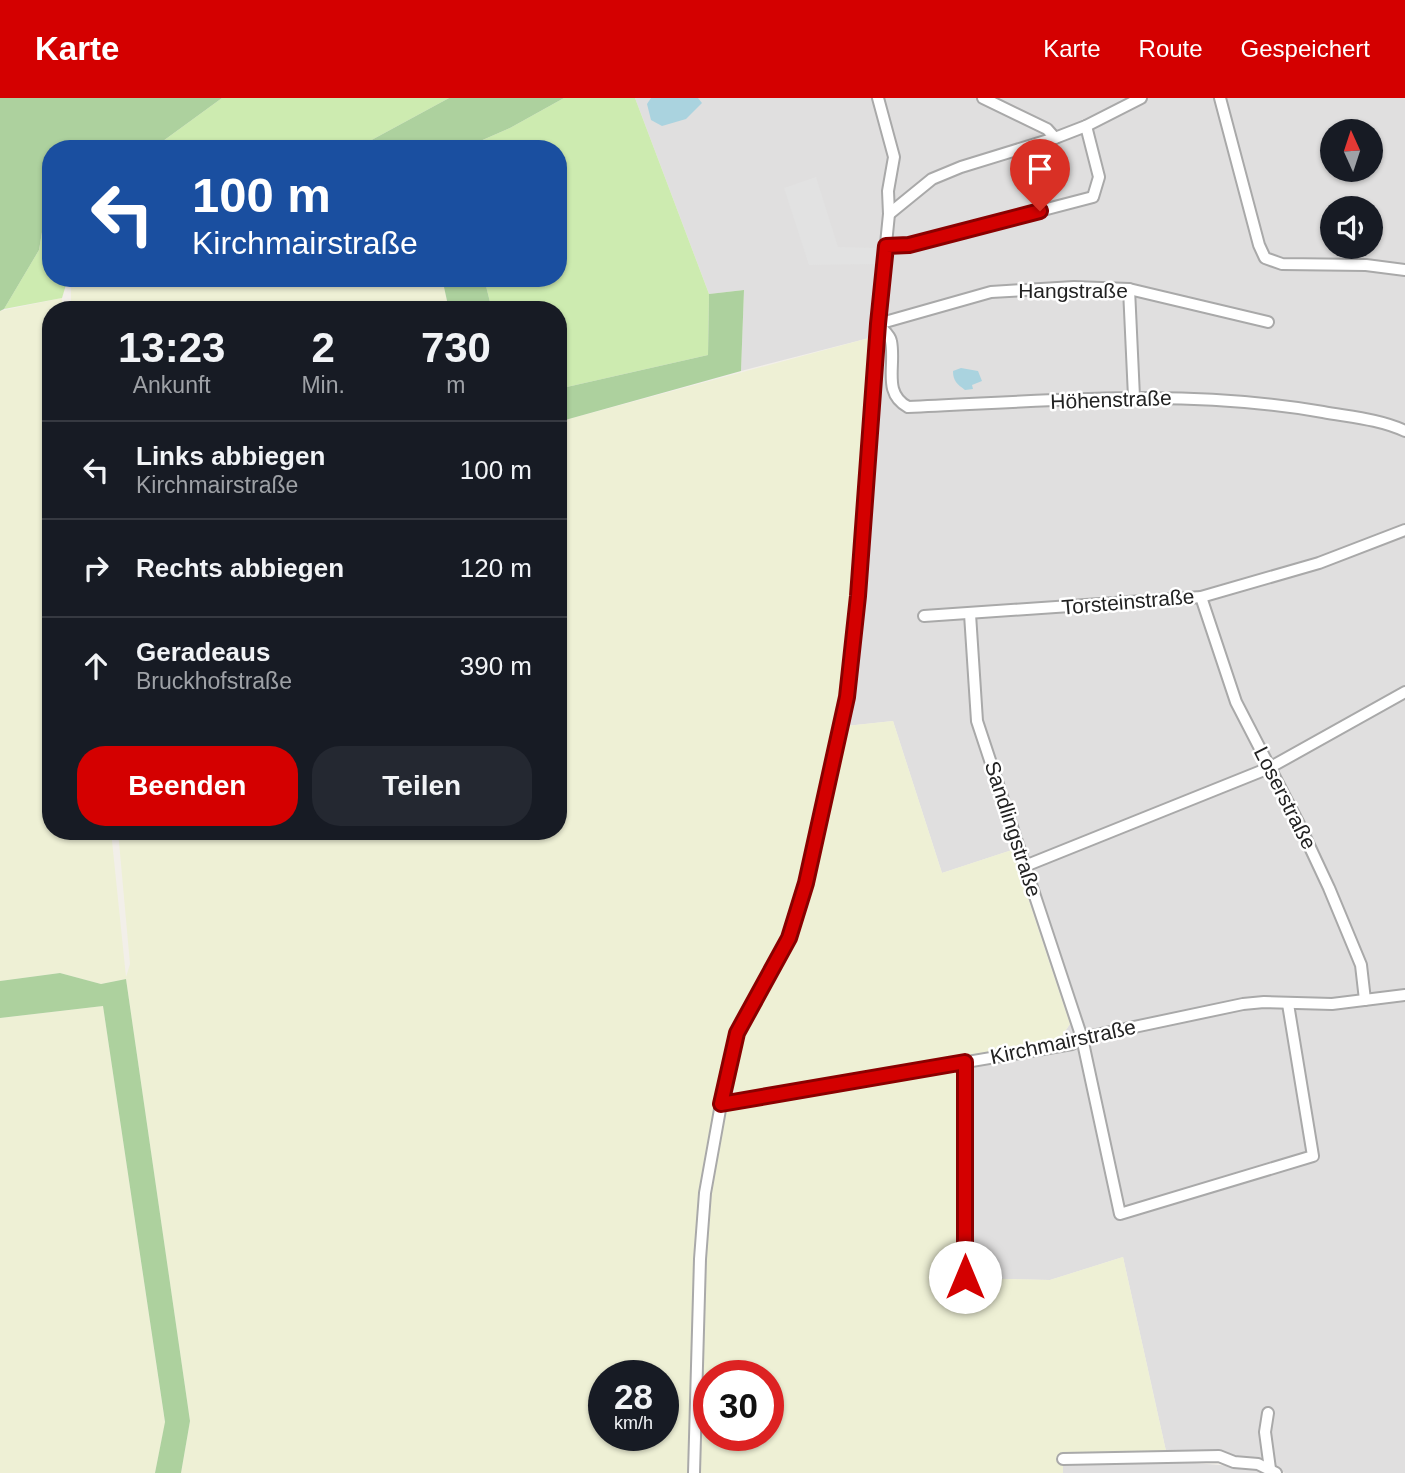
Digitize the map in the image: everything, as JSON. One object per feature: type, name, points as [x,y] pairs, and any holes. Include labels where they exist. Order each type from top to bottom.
[{"type":"street","points":[[694,1473],[700,1259],[704,1206],[721,1104],[737,1033],[789,938],[806,883],[847,697],[858,596],[893,151],[878,98]]},
{"type":"street","points":[[983,98],[1047,129],[1055,138]]},
{"type":"street","points":[[889,214],[921,187],[942,174],[1055,138],[1086,126],[1141,98]]},
{"type":"street","points":[[1220,98],[1259,245],[1265,258],[1282,264],[1366,265],[1405,270]]},
{"type":"street","points":[[886,246],[909,245],[1093,197],[1099,177],[1086,126]]},
{"type":"street","name":"Hangstraße","points":[[878,324],[991,292],[1074,287],[1129,289],[1268,322]]},
{"type":"street","points":[[1129,289],[1134,397]]},
{"type":"street","name":"Höhenstraße","points":[[878,324],[891,338],[892,389],[898,401],[908,407],[1134,397],[1215,398],[1289,406],[1389,424],[1405,431]]},
{"type":"street","name":"Torsteinstraße","points":[[924,616],[1201,597],[1319,563],[1405,530]]},
{"type":"street","name":"Loserstraße","points":[[1201,597],[1236,702],[1300,826],[1361,965],[1365,1000]]},
{"type":"street","name":"Sandlingstraße","points":[[970,614],[977,721],[1082,1038],[1120,1214],[1313,1156],[1288,1004]]},
{"type":"street","points":[[1025,866],[1269,768],[1405,692]]},
{"type":"street","name":"Kirchmairstraße","points":[[721,1104],[1072,1044],[1082,1038],[1243,1004],[1332,1004],[1405,997]]},
{"type":"street","points":[[965,1062],[965,1277]]},
{"type":"street","points":[[1268,1413],[1265,1432],[1273,1471]]},
{"type":"street","points":[[1063,1459],[1219,1456],[1234,1462],[1258,1464],[1273,1471]]},
{"type":"shaded area","points":[[635,98],[1405,98],[1405,1473],[1285,1473],[1261,1460],[1167,1451],[1170,1461],[1256,1468],[1265,1473],[1063,1473],[1062,1457],[1166,1451],[1123,1257],[1050,1280],[958,1278],[970,1069],[1059,1040],[1070,1024],[1012,850],[942,873],[893,721],[846,726],[842,697],[869,338],[741,371],[744,290],[709,294]]},
{"type":"shaded area","points":[[816,177],[838,247],[876,248],[876,264],[809,265],[784,188]]},
{"type":"green space","points":[[0,98],[222,98],[164,140],[42,140],[42,232],[39,250],[4,309],[0,311]]},
{"type":"green space","points":[[222,98],[449,98],[372,140],[164,140]]},
{"type":"green space","points":[[449,98],[564,98],[483,140],[372,140]]},
{"type":"green space","points":[[564,98],[635,98],[709,294],[708,355],[567,387],[567,301],[490,301],[486,287],[567,287],[567,140],[483,140]]},
{"type":"green space","points":[[42,232],[42,287],[65,287],[62,298],[4,309],[39,250]]},
{"type":"green space","points":[[71,287],[444,287],[447,301],[71,301]]},
{"type":"green space","points":[[444,287],[486,287],[490,301],[447,301]]},
{"type":"green space","points":[[744,290],[741,371],[567,419],[567,387],[708,355],[709,294]]},
{"type":"green space","points":[[42,302],[42,840],[112,840],[126,977],[130,964],[119,840],[567,840],[567,420],[869,338],[842,697],[799,883],[780,942],[755,987],[766,992],[792,939],[808,886],[846,726],[893,721],[942,873],[1012,850],[1070,1024],[1059,1040],[736,1095],[731,1079],[724,1113],[734,1107],[960,1068],[958,1278],[1050,1280],[1123,1257],[1166,1451],[1063,1457],[1063,1473],[181,1473],[190,1421],[126,979],[101,984],[60,973],[0,981],[0,311]]},
{"type":"green space","points":[[60,973],[101,984],[126,979],[190,1421],[181,1473],[155,1473],[165,1422],[103,1006],[0,1018],[0,981]]},
{"type":"green space","points":[[103,1006],[165,1423],[155,1473],[0,1473],[0,1018]]},
{"type":"water","points":[[651,98],[698,98],[702,103],[686,119],[662,126],[651,120],[647,104]]},
{"type":"water","points":[[961,368],[978,371],[982,381],[972,385],[973,389],[965,390],[956,382],[953,374],[953,371]]},
{"type":"route","points":[[965,1277],[965,1062],[721,1104],[737,1033],[789,938],[806,883],[847,697],[858,596],[886,246],[909,245],[1040,211]]}]
